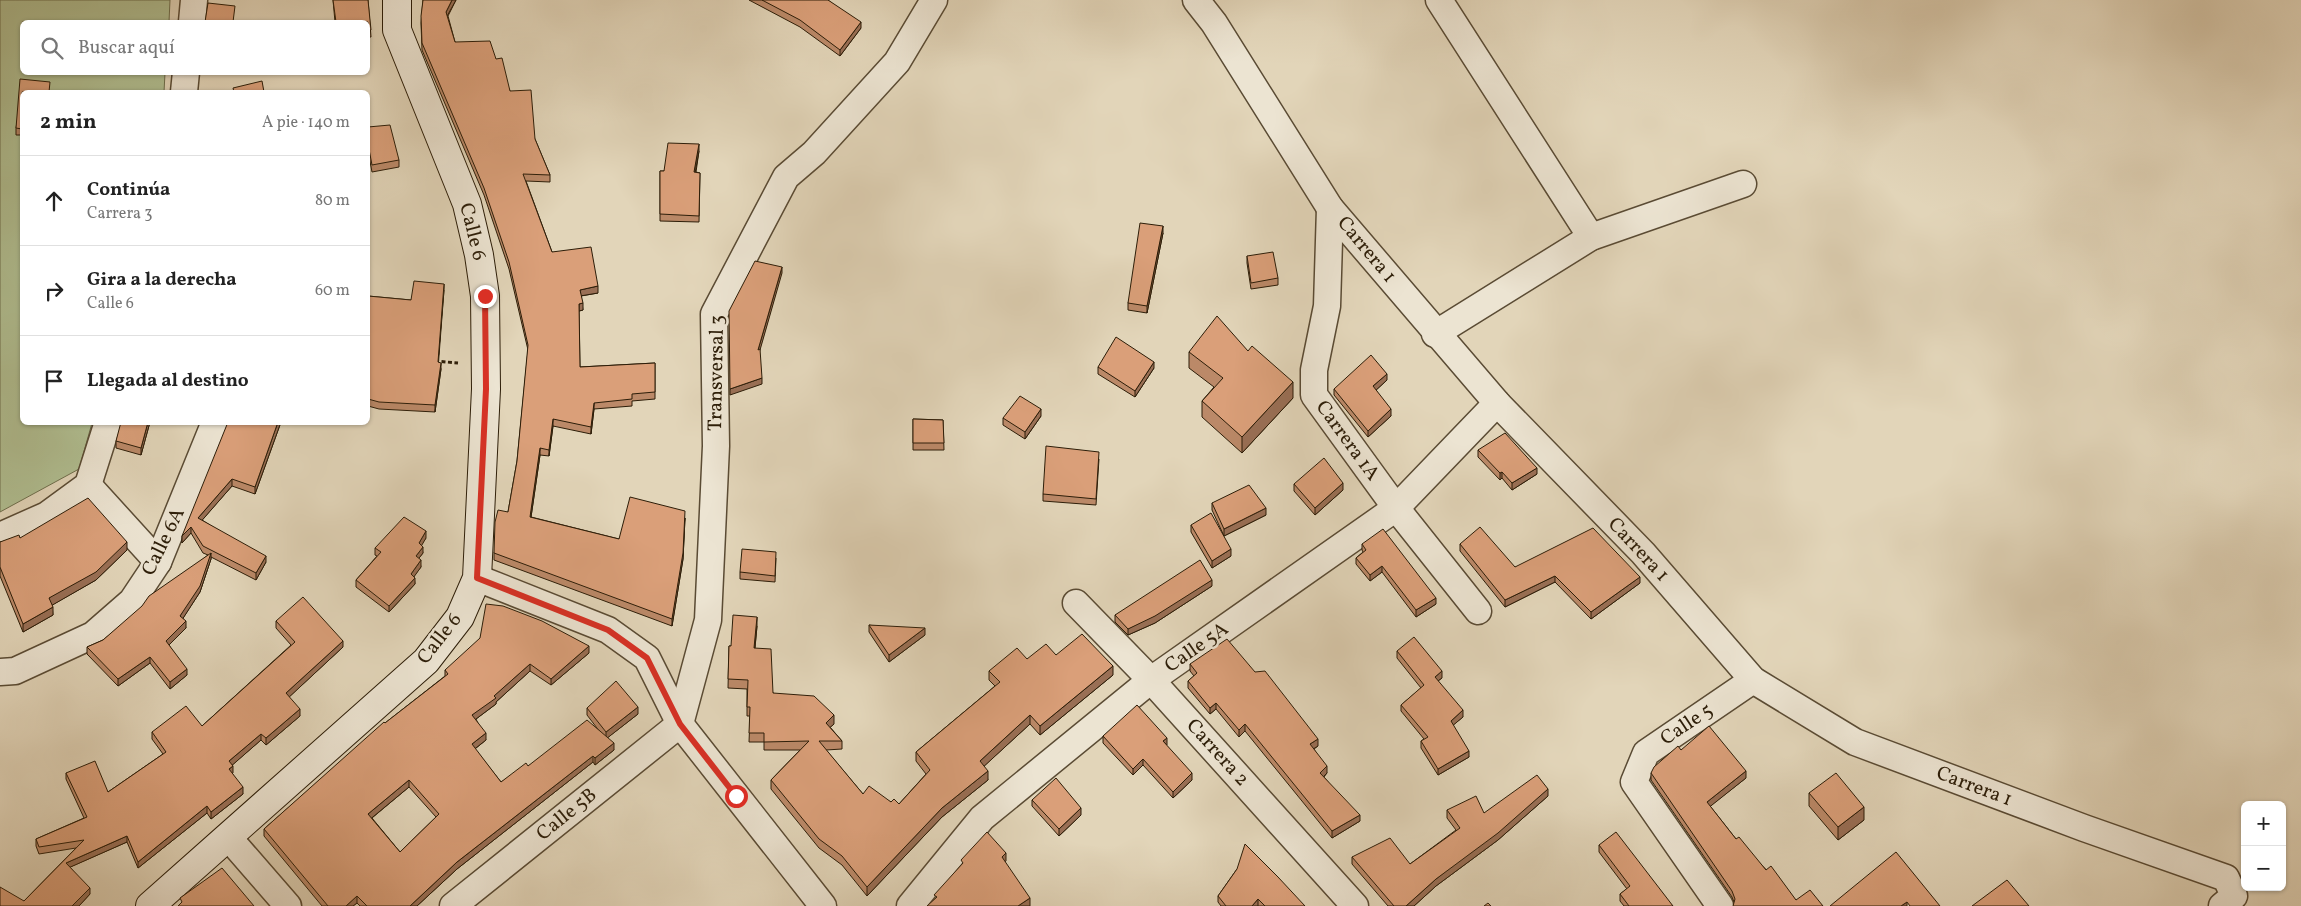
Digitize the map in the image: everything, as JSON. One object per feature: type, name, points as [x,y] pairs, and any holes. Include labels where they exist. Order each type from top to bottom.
[{"type":"main road","name":"Calle 6","points":[[150,906],[426,662],[460,617],[477,578],[486,365],[485,296],[479,255],[467,204],[397,30],[397,0]]},
{"type":"street","points":[[192,20],[194,0]]},
{"type":"street","name":"Transversal 3","points":[[680,724],[708,620],[716,446],[714,314],[786,177],[814,153],[897,62],[934,0]]},
{"type":"street","name":"Carrera 1","points":[[1196,0],[1214,23],[1330,208],[1497,403],[1643,553],[1754,680],[1855,742],[2074,825],[2226,878],[2228,901]]},
{"type":"street","points":[[1439,0],[1591,237]]},
{"type":"street","points":[[184,90],[186,75]]},
{"type":"street","points":[[1436,334],[1591,237],[1743,184]]},
{"type":"street","name":"Carrera 1A","points":[[1330,208],[1327,306],[1314,370],[1314,395],[1396,508],[1478,611]]},
{"type":"street","name":"Calle 5A","points":[[910,906],[982,818],[1151,680],[1396,508],[1497,403]]},
{"type":"street","points":[[0,536],[47,515],[88,485],[107,425]]},
{"type":"street","name":"Calle 6A","points":[[0,672],[15,671],[93,635],[132,601],[158,562],[214,425]]},
{"type":"street","points":[[88,485],[158,562]]},
{"type":"street","points":[[477,578],[608,630],[647,658],[680,724],[823,906]]},
{"type":"street","name":"Carrera 2","points":[[1076,603],[1151,680],[1355,906]]},
{"type":"street","name":"Calle 5","points":[[1720,906],[1634,782],[1646,753],[1754,680]]},
{"type":"street","name":"Calle 5B","points":[[453,906],[680,724]]},
{"type":"street","points":[[228,837],[288,906]]},
{"type":"path","points":[[427,361],[486,365]]},
{"type":"green space","points":[[0,0],[170,0],[169,20],[20,20],[20,75],[165,75],[164,90],[20,90],[20,425],[91,425],[79,469],[0,512]]},
{"type":"building","points":[[333,0],[368,0],[370,20],[336,20]]},
{"type":"building","points":[[423,0],[452,0],[446,12],[455,42],[490,41],[496,59],[502,58],[510,91],[531,90],[535,139],[550,175],[523,174],[552,252],[591,247],[598,286],[580,290],[583,303],[579,304],[580,367],[655,363],[655,392],[632,394],[632,399],[594,403],[591,427],[553,419],[549,450],[540,448],[530,517],[619,539],[630,497],[685,511],[683,553],[672,619],[494,553],[495,522],[498,510],[508,512],[517,461],[528,345],[509,262],[484,188],[422,43],[421,16]]},
{"type":"building","points":[[762,0],[828,0],[861,22],[840,50],[800,20]]},
{"type":"building","points":[[208,3],[235,6],[233,20],[205,20]]},
{"type":"building","points":[[20,79],[50,82],[49,90],[20,90],[20,129],[16,128]]},
{"type":"building","points":[[262,81],[264,90],[234,90],[233,88]]},
{"type":"building","points":[[390,125],[399,160],[372,165],[370,127]]},
{"type":"building","points":[[668,143],[699,144],[694,172],[700,173],[699,216],[660,214],[660,171],[664,171]]},
{"type":"building","points":[[1140,223],[1163,226],[1147,306],[1128,303]]},
{"type":"building","points":[[1273,252],[1278,278],[1251,283],[1247,256]]},
{"type":"building","points":[[755,261],[782,267],[758,350],[760,349],[762,378],[730,389],[729,311]]},
{"type":"building","points":[[414,281],[444,284],[438,362],[441,363],[435,405],[379,402],[370,400],[370,296],[411,300]]},
{"type":"building","points":[[1217,316],[1248,351],[1252,346],[1293,382],[1242,437],[1202,401],[1223,378],[1189,352]]},
{"type":"building","points":[[1116,337],[1154,362],[1135,391],[1098,367]]},
{"type":"building","points":[[1371,355],[1387,374],[1373,386],[1391,409],[1368,431],[1334,389]]},
{"type":"building","points":[[1020,396],[1041,409],[1025,432],[1003,418]]},
{"type":"building","points":[[913,419],[943,420],[944,443],[913,443]]},
{"type":"building","points":[[120,425],[147,425],[141,448],[116,441]]},
{"type":"building","points":[[227,425],[277,425],[255,487],[232,479],[198,518],[266,556],[256,573],[203,546],[191,527],[182,536]]},
{"type":"building","points":[[1505,433],[1537,468],[1512,483],[1478,450]]},
{"type":"building","points":[[1046,446],[1099,452],[1096,499],[1043,494]]},
{"type":"building","points":[[1324,458],[1343,483],[1315,508],[1294,484]]},
{"type":"building","points":[[1249,485],[1266,508],[1224,529],[1212,503]]},
{"type":"building","points":[[88,498],[127,542],[96,572],[49,598],[53,607],[23,624],[0,567],[0,542],[19,535],[20,538]]},
{"type":"building","points":[[1211,513],[1231,549],[1212,561],[1191,525]]},
{"type":"building","points":[[404,517],[426,531],[419,543],[423,547],[416,556],[421,560],[411,574],[415,578],[389,606],[356,580],[381,552],[375,548]]},
{"type":"building","points":[[1480,527],[1515,567],[1593,528],[1640,577],[1591,612],[1555,576],[1505,600],[1460,544]]},
{"type":"building","points":[[1383,529],[1436,598],[1416,610],[1382,566],[1370,575],[1356,558],[1366,550],[1362,544]]},
{"type":"building","points":[[742,549],[776,552],[775,576],[740,572]]},
{"type":"building","points":[[211,553],[200,586],[180,616],[186,621],[166,641],[187,669],[170,682],[150,657],[118,679],[87,647],[103,640],[142,606],[149,596]]},
{"type":"building","points":[[1200,560],[1212,580],[1155,616],[1128,629],[1115,615]]},
{"type":"building","points":[[303,597],[343,641],[286,693],[300,709],[266,738],[261,734],[229,761],[233,766],[229,769],[243,787],[211,812],[207,806],[138,862],[127,836],[66,863],[90,888],[72,906],[0,906],[0,887],[24,901],[84,840],[39,847],[36,839],[87,817],[66,773],[95,761],[108,792],[166,752],[152,732],[186,706],[202,726],[295,642],[276,621]]},
{"type":"building","points":[[486,604],[503,606],[542,621],[589,646],[551,679],[530,664],[494,696],[496,698],[472,715],[486,733],[472,744],[501,782],[526,763],[528,766],[587,720],[614,743],[595,758],[593,756],[457,862],[410,906],[367,906],[357,896],[346,906],[328,906],[264,829],[384,722],[448,674],[445,670],[480,638]],"holes":[[[409,780],[439,814],[400,852],[368,814]]]},
{"type":"building","points":[[733,615],[757,617],[754,648],[771,649],[773,693],[814,696],[834,715],[826,723],[842,741],[819,741],[863,794],[869,786],[891,802],[894,799],[899,804],[930,770],[916,752],[1000,682],[989,671],[1017,648],[1027,659],[1046,644],[1056,655],[1082,634],[1113,666],[1040,726],[1030,715],[980,761],[988,771],[942,808],[867,887],[842,856],[819,839],[771,780],[809,741],[764,742],[764,733],[749,733],[750,707],[747,707],[748,680],[728,679],[729,646],[731,646]]},
{"type":"building","points":[[869,625],[925,628],[889,655]]},
{"type":"building","points":[[1414,637],[1442,671],[1435,677],[1463,710],[1451,721],[1469,751],[1438,769],[1421,741],[1428,737],[1401,705],[1424,685],[1397,651]]},
{"type":"building","points":[[1227,639],[1255,672],[1265,671],[1318,739],[1310,744],[1327,766],[1320,773],[1360,815],[1332,831],[1245,724],[1239,730],[1216,703],[1210,708],[1188,681],[1197,673],[1190,664]]},
{"type":"building","points":[[616,681],[638,707],[606,732],[587,708]]},
{"type":"building","points":[[1137,705],[1167,738],[1163,741],[1192,773],[1173,792],[1143,759],[1133,769],[1103,736]]},
{"type":"building","points":[[1709,726],[1746,771],[1707,802],[1736,839],[1739,837],[1766,870],[1771,866],[1796,900],[1810,890],[1823,906],[1733,906],[1735,899],[1732,891],[1651,773],[1654,767],[1678,746],[1681,750]]},
{"type":"building","points":[[1836,773],[1864,807],[1838,827],[1809,793]]},
{"type":"building","points":[[1537,775],[1548,789],[1498,833],[1436,879],[1406,906],[1394,906],[1352,857],[1390,838],[1410,864],[1460,828],[1447,810],[1476,796],[1484,813]]},
{"type":"building","points":[[1056,778],[1081,808],[1059,829],[1032,800]]},
{"type":"building","points":[[987,832],[1006,853],[1002,857],[1030,898],[1018,906],[927,906],[937,897],[934,895],[963,863],[961,860]]},
{"type":"building","points":[[1616,832],[1673,906],[1629,906],[1620,894],[1630,886],[1599,845]]},
{"type":"building","points":[[1245,844],[1305,906],[1265,906],[1258,899],[1252,906],[1226,906],[1218,896],[1237,869]]},
{"type":"building","points":[[1896,852],[1940,906],[1910,906],[1907,902],[1901,906],[1830,906]]},
{"type":"building","points":[[222,868],[254,906],[178,906],[182,902],[180,898]]},
{"type":"building","points":[[2007,880],[2029,906],[1972,906]]},
{"type":"route","points":[[485,296],[486,389],[477,578],[608,630],[647,658],[680,724],[736,796]]}]
